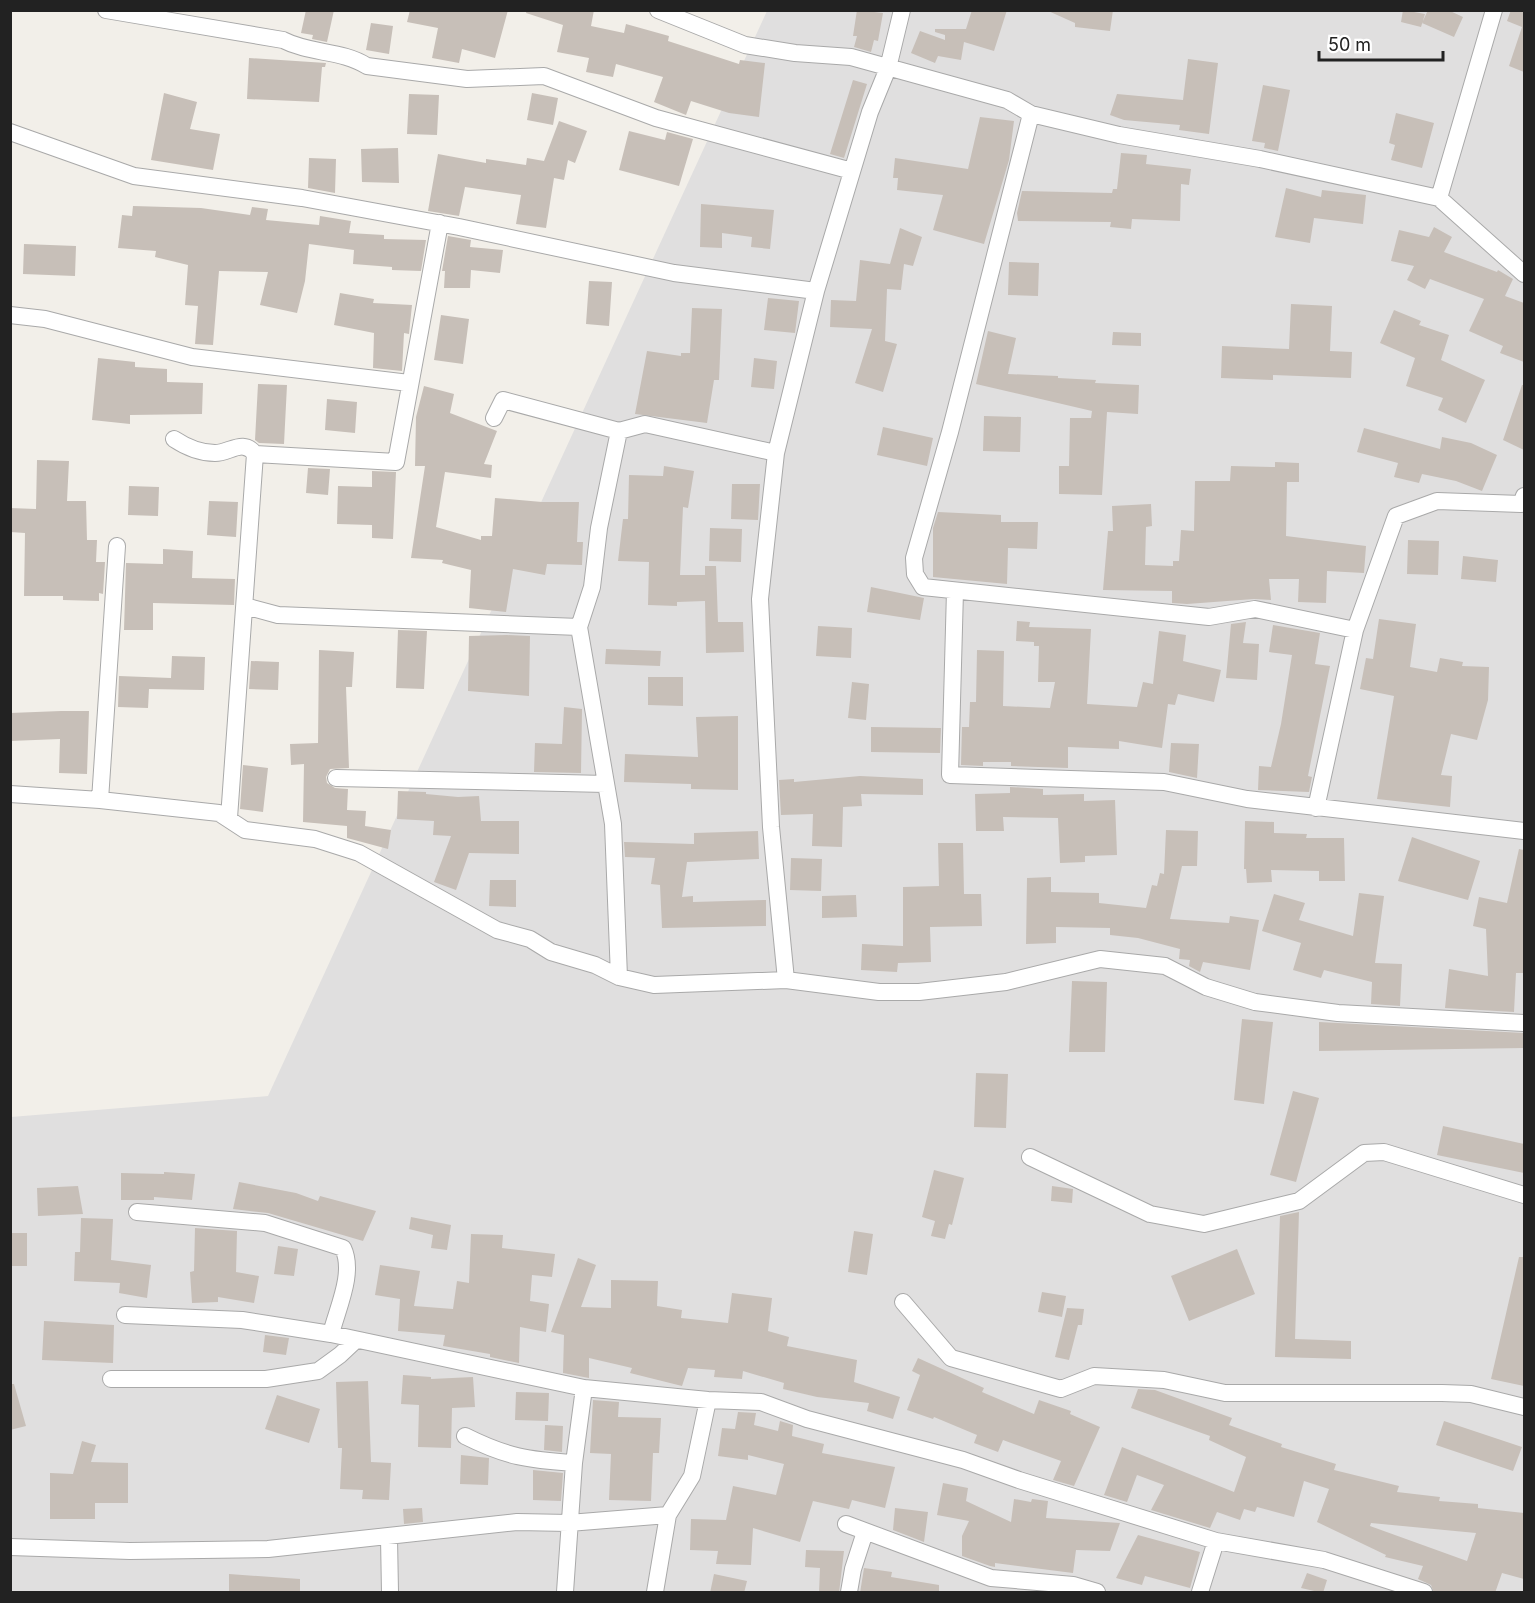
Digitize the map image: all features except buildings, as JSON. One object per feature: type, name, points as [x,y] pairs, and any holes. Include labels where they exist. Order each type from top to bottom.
[{"type":"street","points":[[106,10],[283,40],[297,47],[355,59],[367,66],[467,79],[544,76],[656,118],[852,171]]},
{"type":"street","points":[[658,10],[745,45],[795,53],[851,57],[1007,100],[1031,114],[1119,135],[1260,159],[1439,198],[1524,274]]},
{"type":"street","points":[[786,980],[771,827],[760,598],[776,453],[816,291],[870,112],[888,68],[902,10]]},
{"type":"street","points":[[1439,198],[1494,10]]},
{"type":"street","points":[[1031,114],[950,432],[914,558],[915,574],[923,587],[1209,617],[1255,609],[1355,630]]},
{"type":"street","points":[[10,132],[134,176],[302,198],[440,223],[674,273],[816,291]]},
{"type":"street","points":[[255,454],[396,462],[440,223]]},
{"type":"street","points":[[10,315],[45,319],[192,357],[409,383]]},
{"type":"street","points":[[494,418],[503,400],[620,430],[645,424],[776,453]]},
{"type":"street","points":[[619,977],[613,824],[579,627],[592,587],[599,528],[620,430]]},
{"type":"street","points":[[174,439],[188,448],[205,452],[217,453],[243,446],[251,449],[255,454],[229,818]]},
{"type":"street","points":[[1316,808],[1355,630],[1396,516],[1437,501],[1523,502]]},
{"type":"street","points":[[100,800],[117,546]]},
{"type":"street","points":[[955,591],[950,775],[1164,782],[1247,799],[1524,831]]},
{"type":"street","points":[[245,606],[278,615],[579,627]]},
{"type":"street","points":[[336,778],[606,783]]},
{"type":"street","points":[[10,794],[100,800],[219,813],[245,830],[315,839],[358,853],[497,930],[530,939],[551,952],[595,965],[619,977],[654,985],[786,980],[879,992],[919,992],[1006,982],[1100,959],[1165,966],[1206,987],[1255,1002],[1338,1013],[1524,1023]]},
{"type":"street","points":[[1030,1157],[1150,1214],[1187,1223],[1204,1224],[1299,1201],[1364,1153],[1384,1152],[1524,1195]]},
{"type":"street","points":[[138,1212],[265,1224],[344,1248],[348,1259],[347,1273],[331,1334]]},
{"type":"street","points":[[903,1302],[951,1358],[1061,1389],[1094,1376],[1131,1377],[1164,1380],[1225,1393],[1471,1394],[1524,1407]]},
{"type":"street","points":[[125,1315],[242,1320],[331,1334],[584,1388],[708,1400],[761,1402],[807,1419],[963,1460],[1019,1480],[1216,1541],[1324,1560],[1424,1593]]},
{"type":"street","points":[[111,1379],[266,1379],[318,1371],[340,1356],[356,1340]]},
{"type":"street","points":[[565,1593],[574,1462],[584,1388]]},
{"type":"street","points":[[655,1593],[668,1515],[692,1476],[708,1400]]},
{"type":"street","points":[[465,1436],[498,1453],[536,1460],[574,1462]]},
{"type":"street","points":[[10,1547],[130,1551],[268,1549],[389,1538],[517,1522],[569,1523],[668,1515]]},
{"type":"street","points":[[846,1524],[991,1578],[1073,1585],[1097,1593]]},
{"type":"street","points":[[849,1593],[853,1569],[865,1532]]},
{"type":"street","points":[[389,1538],[390,1593]]},
{"type":"street","points":[[1200,1593],[1216,1541]]},
{"type":"shaded area","points":[[767,11],[1524,11],[1524,1592],[11,1592],[11,1117],[268,1096]]}]
